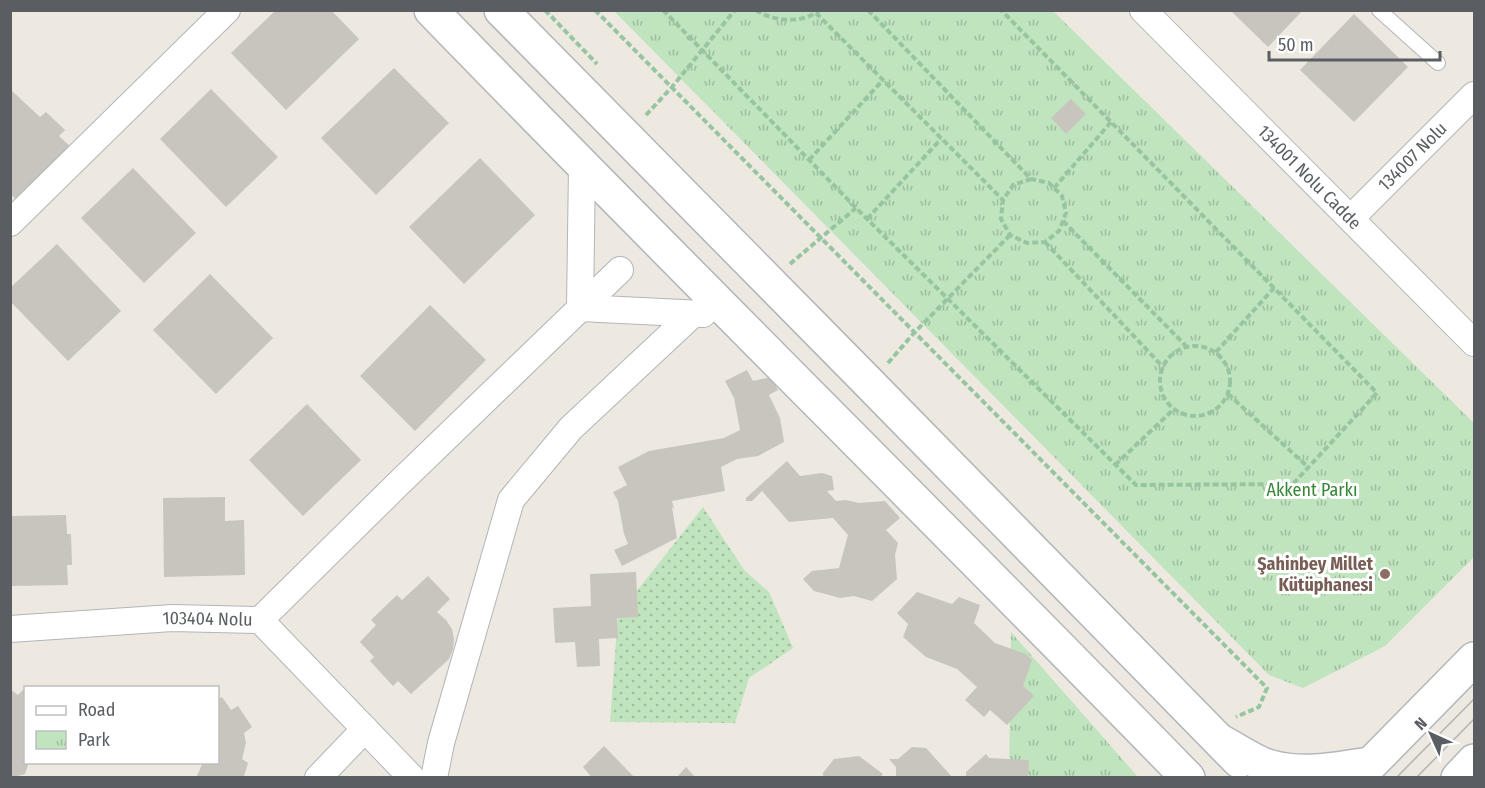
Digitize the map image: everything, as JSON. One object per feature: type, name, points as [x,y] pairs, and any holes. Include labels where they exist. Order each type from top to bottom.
[{"type":"street","points":[[10,223],[226,10]]},
{"type":"street","points":[[431,10],[582,166],[1187,777]]},
{"type":"street","points":[[501,10],[866,380],[1225,731],[1269,767],[1307,772],[1363,771],[1474,658]]},
{"type":"street","name":"134001 Nolu Cadde","points":[[1143,10],[1474,342]]},
{"type":"street","name":"134007 Nolu","points":[[1351,218],[1474,95]]},
{"type":"street","points":[[580,308],[582,166]]},
{"type":"street","points":[[260,620],[620,270]]},
{"type":"street","points":[[580,308],[733,316]]},
{"type":"street","points":[[435,777],[441,743],[511,500],[571,428],[693,314]]},
{"type":"street","name":"103404 Nolu","points":[[10,629],[172,618],[260,620],[412,777]]},
{"type":"street","points":[[318,777],[365,729]]},
{"type":"street","points":[[1225,731],[1254,777]]},
{"type":"lane","points":[[1379,10],[1438,63]]},
{"type":"path","points":[[595,10],[1267,688],[1259,707],[1225,731]]},
{"type":"path","points":[[663,10],[856,208],[1136,485],[1293,484],[1377,393],[1001,10]]},
{"type":"path","points":[[646,115],[735,10]]},
{"type":"path","points":[[756,10],[777,19],[797,20],[818,12],[1003,200]]},
{"type":"path","points":[[868,10],[1031,179]]},
{"type":"path","points":[[809,160],[883,80]]},
{"type":"path","points":[[1054,188],[1111,122]]},
{"type":"path","points":[[867,219],[941,139]]},
{"type":"path","points":[[1031,179],[1049,183],[1054,188],[1062,196],[1066,213],[1059,231],[1045,242],[1027,243],[1010,235],[1001,219],[1003,200],[1013,185],[1031,179]]},
{"type":"path","points":[[790,265],[856,208]]},
{"type":"path","points":[[1063,221],[1186,346]]},
{"type":"path","points":[[866,380],[886,364],[1010,235]]},
{"type":"path","points":[[1045,242],[1162,367]]},
{"type":"path","points":[[1216,352],[1274,288]]},
{"type":"path","points":[[1186,346],[1202,346],[1216,352],[1226,363],[1231,379],[1228,394],[1219,407],[1205,415],[1189,416],[1174,409],[1164,398],[1160,382],[1162,367],[1172,354],[1186,346]]},
{"type":"path","points":[[1228,394],[1308,467]]},
{"type":"path","points":[[1115,465],[1174,409]]},
{"type":"green space","name":"Akkent Parkı","points":[[614,11],[1053,11],[1474,423],[1474,557],[1385,646],[1303,688],[1269,675]]},
{"type":"green space","points":[[703,507],[744,570],[769,592],[793,648],[749,678],[735,723],[610,722],[618,615]]},
{"type":"green space","points":[[1011,632],[1138,777],[1009,777]]},
{"type":"building","points":[[276,10],[331,10],[359,39],[286,110],[231,53]]},
{"type":"building","points":[[1230,10],[1303,10],[1268,47]]},
{"type":"building","points":[[1354,14],[1408,67],[1354,122],[1300,70]]},
{"type":"building","points":[[394,68],[449,123],[376,195],[321,138]]},
{"type":"building","points":[[211,89],[278,157],[226,207],[160,139]]},
{"type":"building","points":[[12,91],[40,117],[46,112],[65,130],[59,136],[74,150],[21,204],[10,194],[10,93]]},
{"type":"building","points":[[1071,99],[1086,114],[1066,134],[1051,118]]},
{"type":"building","points":[[480,158],[535,215],[464,284],[409,227]]},
{"type":"building","points":[[133,168],[196,233],[144,283],[81,218]]},
{"type":"building","points":[[57,244],[121,311],[68,361],[10,301],[10,288]]},
{"type":"building","points":[[210,274],[273,338],[216,394],[153,330]]},
{"type":"building","points":[[430,305],[486,360],[415,431],[360,376]]},
{"type":"building","points":[[747,370],[753,381],[771,377],[778,390],[769,395],[780,418],[784,442],[758,456],[737,459],[721,467],[725,491],[672,501],[677,538],[622,566],[614,550],[628,544],[618,501],[613,492],[627,485],[618,467],[649,451],[724,438],[740,430],[734,398],[725,381]]},
{"type":"building","points":[[307,404],[361,460],[303,516],[249,460]]},
{"type":"building","points":[[787,461],[800,476],[822,473],[832,476],[834,490],[827,491],[836,501],[846,500],[859,503],[885,501],[900,518],[886,530],[898,543],[895,555],[897,579],[872,601],[854,596],[840,598],[814,591],[803,579],[812,571],[839,568],[848,535],[833,518],[789,522],[762,491],[752,501],[746,501],[746,498]]},
{"type":"building","points":[[225,497],[225,521],[244,520],[245,575],[164,577],[163,498]]},
{"type":"building","points":[[66,515],[67,534],[71,534],[72,565],[67,565],[68,585],[10,586],[10,516]]},
{"type":"building","points":[[636,572],[638,617],[617,618],[618,638],[599,639],[600,666],[577,667],[575,642],[555,643],[553,608],[591,606],[590,574]]},
{"type":"building","points":[[428,576],[450,599],[437,612],[452,629],[453,649],[449,659],[411,694],[398,681],[393,686],[370,661],[374,657],[360,642],[376,625],[371,620],[397,595],[402,600]]},
{"type":"building","points":[[917,592],[952,604],[959,597],[980,605],[974,623],[995,643],[1026,654],[1032,660],[1023,686],[1034,696],[1007,725],[990,710],[984,717],[965,700],[977,687],[957,669],[926,657],[903,637],[908,624],[897,613]]},
{"type":"building","points":[[10,689],[18,695],[24,689],[24,764],[28,764],[25,774],[10,778]]},
{"type":"building","points":[[222,697],[231,710],[238,706],[252,727],[244,733],[246,743],[242,759],[248,763],[243,778],[196,778],[202,764],[219,764],[219,698]]},
{"type":"building","points":[[604,746],[635,778],[592,778],[583,767]]},
{"type":"building","points":[[912,747],[926,748],[953,778],[896,778],[896,767],[889,759],[898,759]]},
{"type":"building","points":[[986,754],[989,758],[1029,760],[1028,778],[966,778],[966,772]]},
{"type":"building","points":[[859,756],[883,774],[880,778],[823,778],[823,773],[834,759]]},
{"type":"building","points":[[686,767],[696,778],[676,778]]},
{"type":"tram line","points":[[1396,778],[1474,699]]},
{"type":"tram line","points":[[1416,778],[1474,719]]},
{"type":"place","name":"Şahinbey Millet Kütüphanesi","points":[[1385,574]]}]
